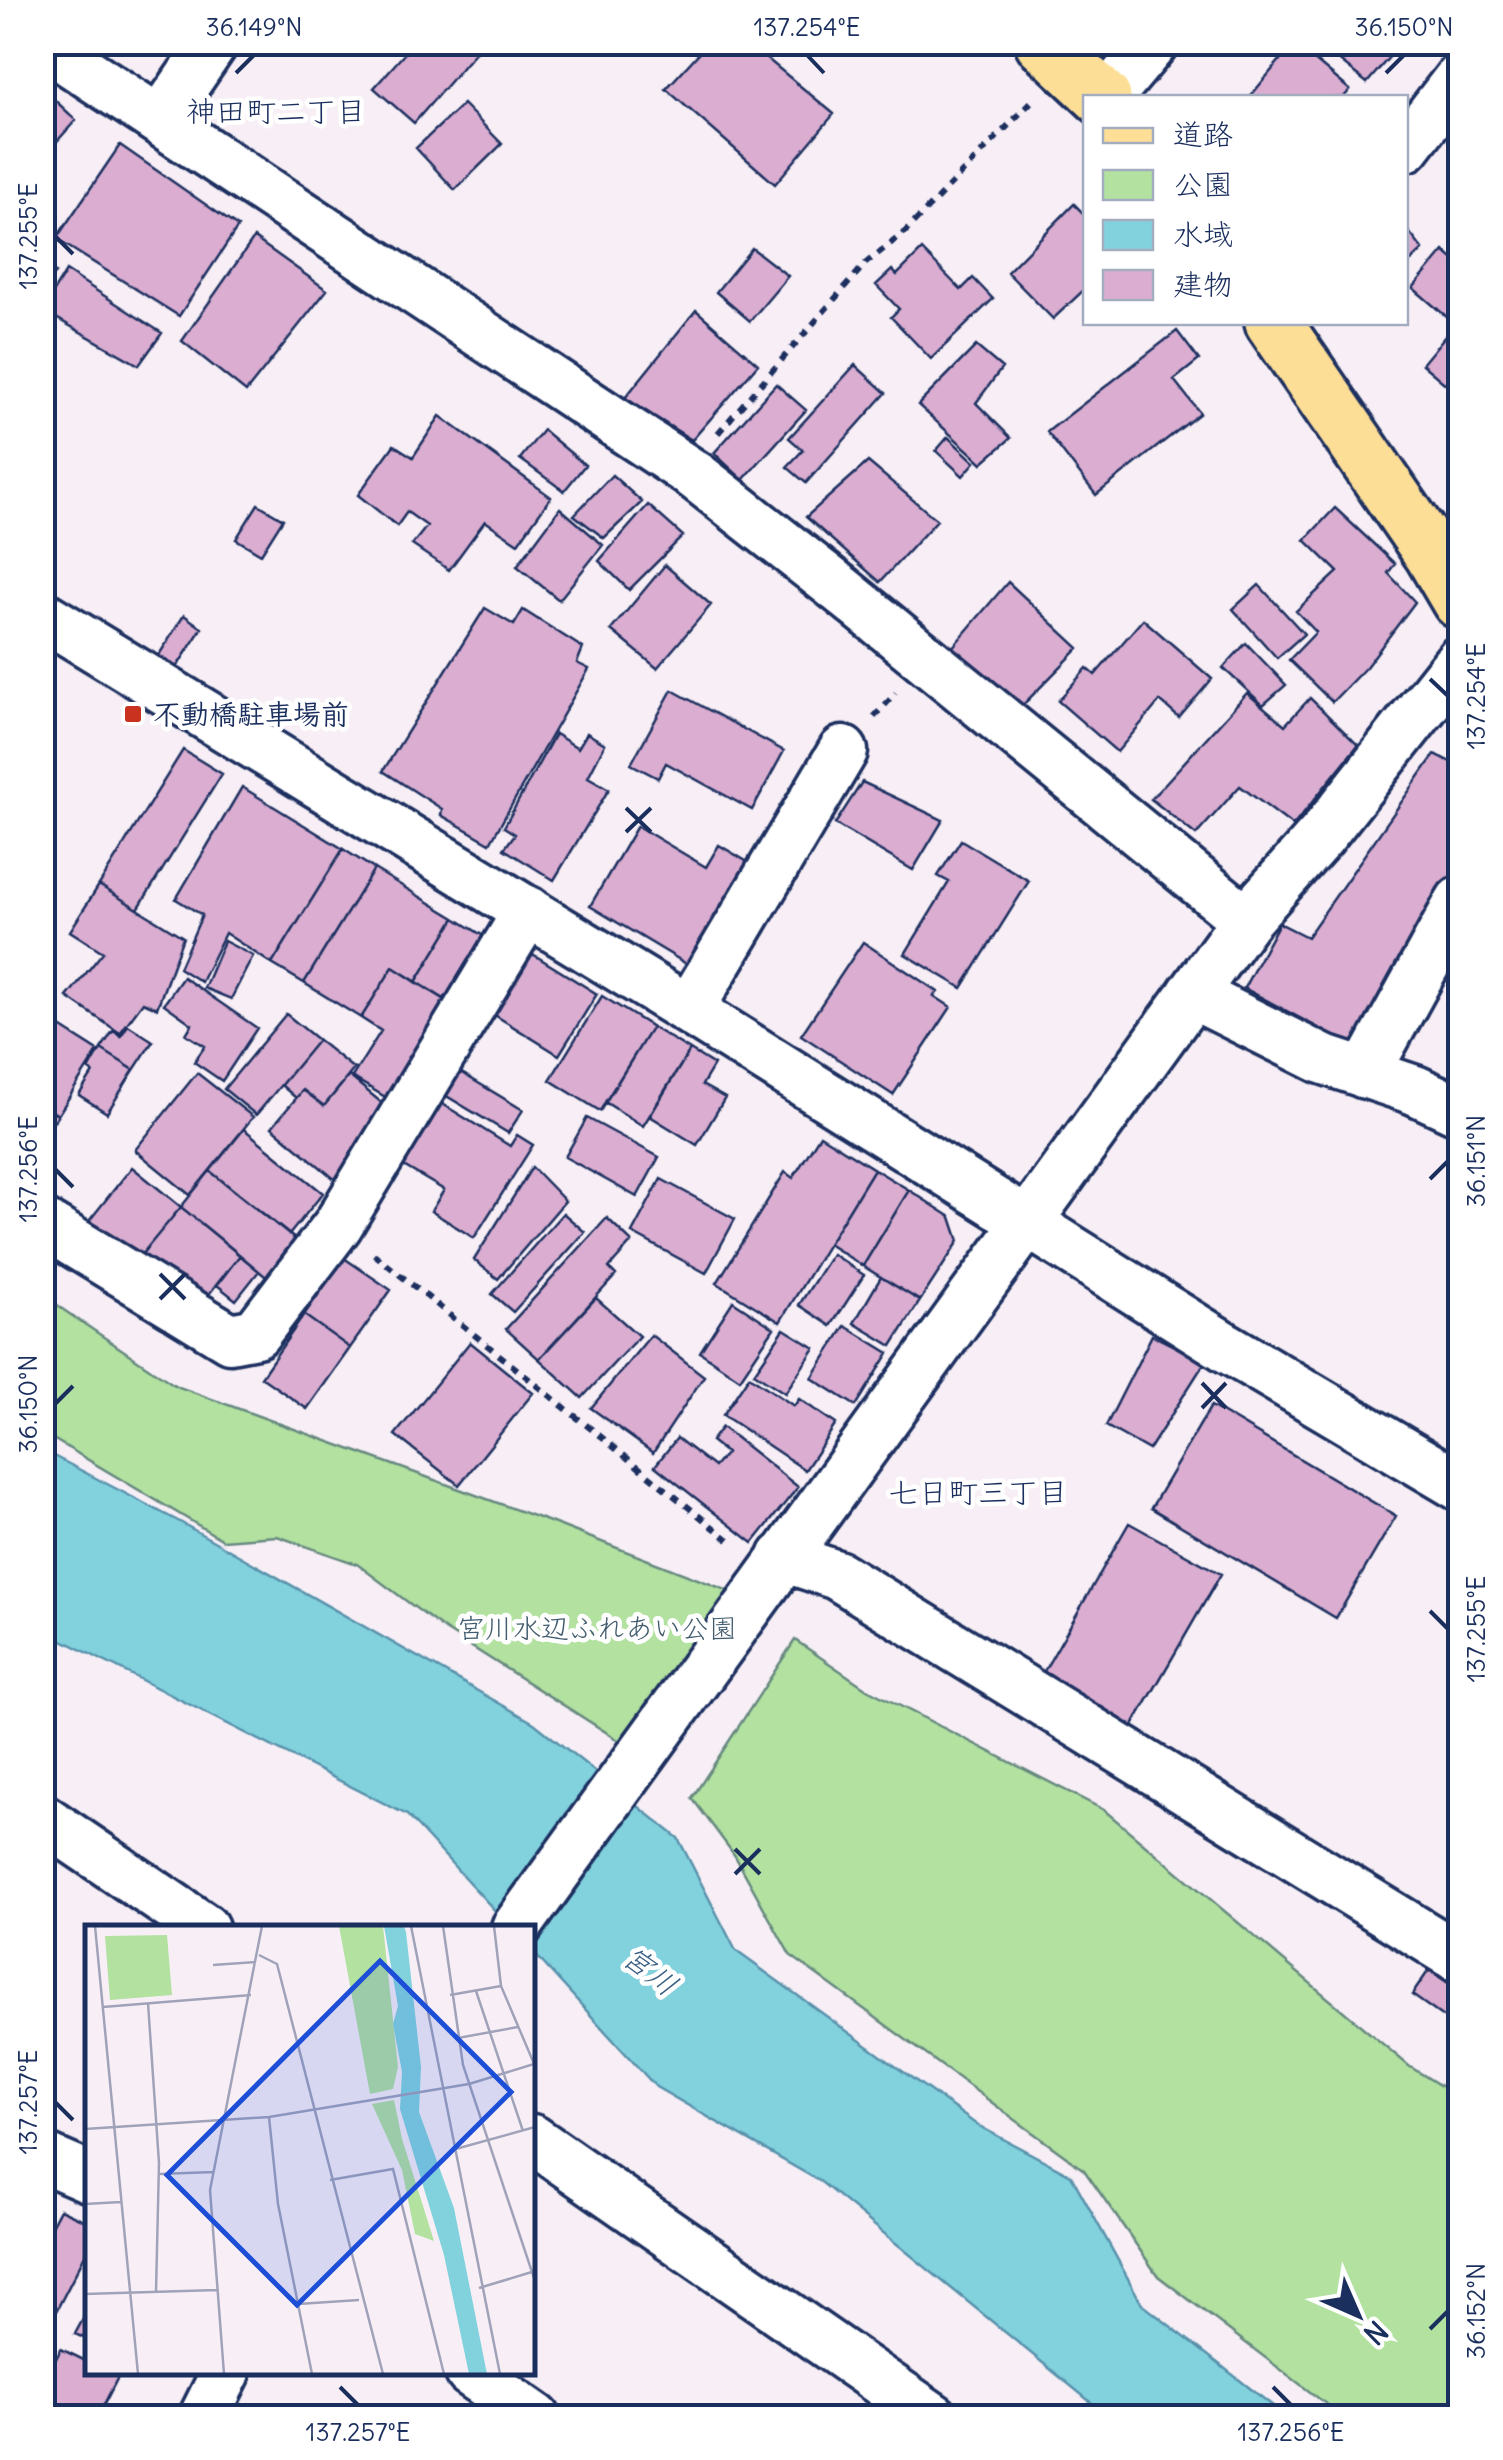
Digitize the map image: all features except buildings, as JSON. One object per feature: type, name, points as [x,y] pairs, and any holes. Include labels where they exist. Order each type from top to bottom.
[{"type":"main road","points":[[1275,325],[1433,555],[1460,601]]},
{"type":"street","points":[[160,121],[214,42]]},
{"type":"street","points":[[1080,75],[1154,42]]},
{"type":"street","points":[[42,43],[687,470],[1246,920]]},
{"type":"street","points":[[1408,145],[1460,77]]},
{"type":"street","points":[[42,615],[528,911],[1224,1346],[1460,1486]]},
{"type":"street","points":[[518,1925],[1246,920],[1321,836],[1460,660]]},
{"type":"street","points":[[688,1010],[843,750]]},
{"type":"street","points":[[1365,1074],[1460,901]]},
{"type":"street","points":[[42,1223],[230,1338],[256,1333],[338,1225],[528,911]]},
{"type":"street","points":[[1192,994],[1308,1052],[1460,1110]]},
{"type":"street","points":[[771,1574],[837,1575],[1460,1958]]},
{"type":"street","points":[[42,1818],[200,1925]]},
{"type":"street","points":[[535,2141],[934,2418]]},
{"type":"street","points":[[42,2156],[85,2176]]},
{"type":"street","points":[[203,2418],[224,2375]]},
{"type":"street","points":[[474,2375],[536,2418]]},
{"type":"path","points":[[687,470],[866,263],[1080,75]]},
{"type":"path","points":[[843,750],[927,660]]},
{"type":"path","points":[[338,1225],[771,1574]]},
{"type":"green space","name":"宮川水辺ふれあい公園","points":[[43,1296],[176,1386],[729,1591],[620,1741],[445,1630],[357,1564],[277,1536],[223,1540],[43,1433]]},
{"type":"green space","points":[[795,1640],[867,1689],[1104,1810],[1409,2066],[1460,2098],[1460,2417],[1343,2417],[1158,2276],[1084,2170],[790,1955],[735,1856],[692,1798]]},
{"type":"water","name":"宮川","points":[[42,1450],[180,1522],[534,1723],[678,1838],[736,1951],[977,2125],[1071,2175],[1142,2304],[1287,2417],[1109,2417],[821,2182],[656,2087],[535,1954],[535,1925],[508,1925],[407,1815],[43,1630]]},
{"type":"place","name":"不動橋駐車場前","points":[[133,714]]},
{"type":"district","name":"神田町二丁目","points":[[276,112]]},
{"type":"district","name":"七日町三丁目","points":[[978,1493]]}]
